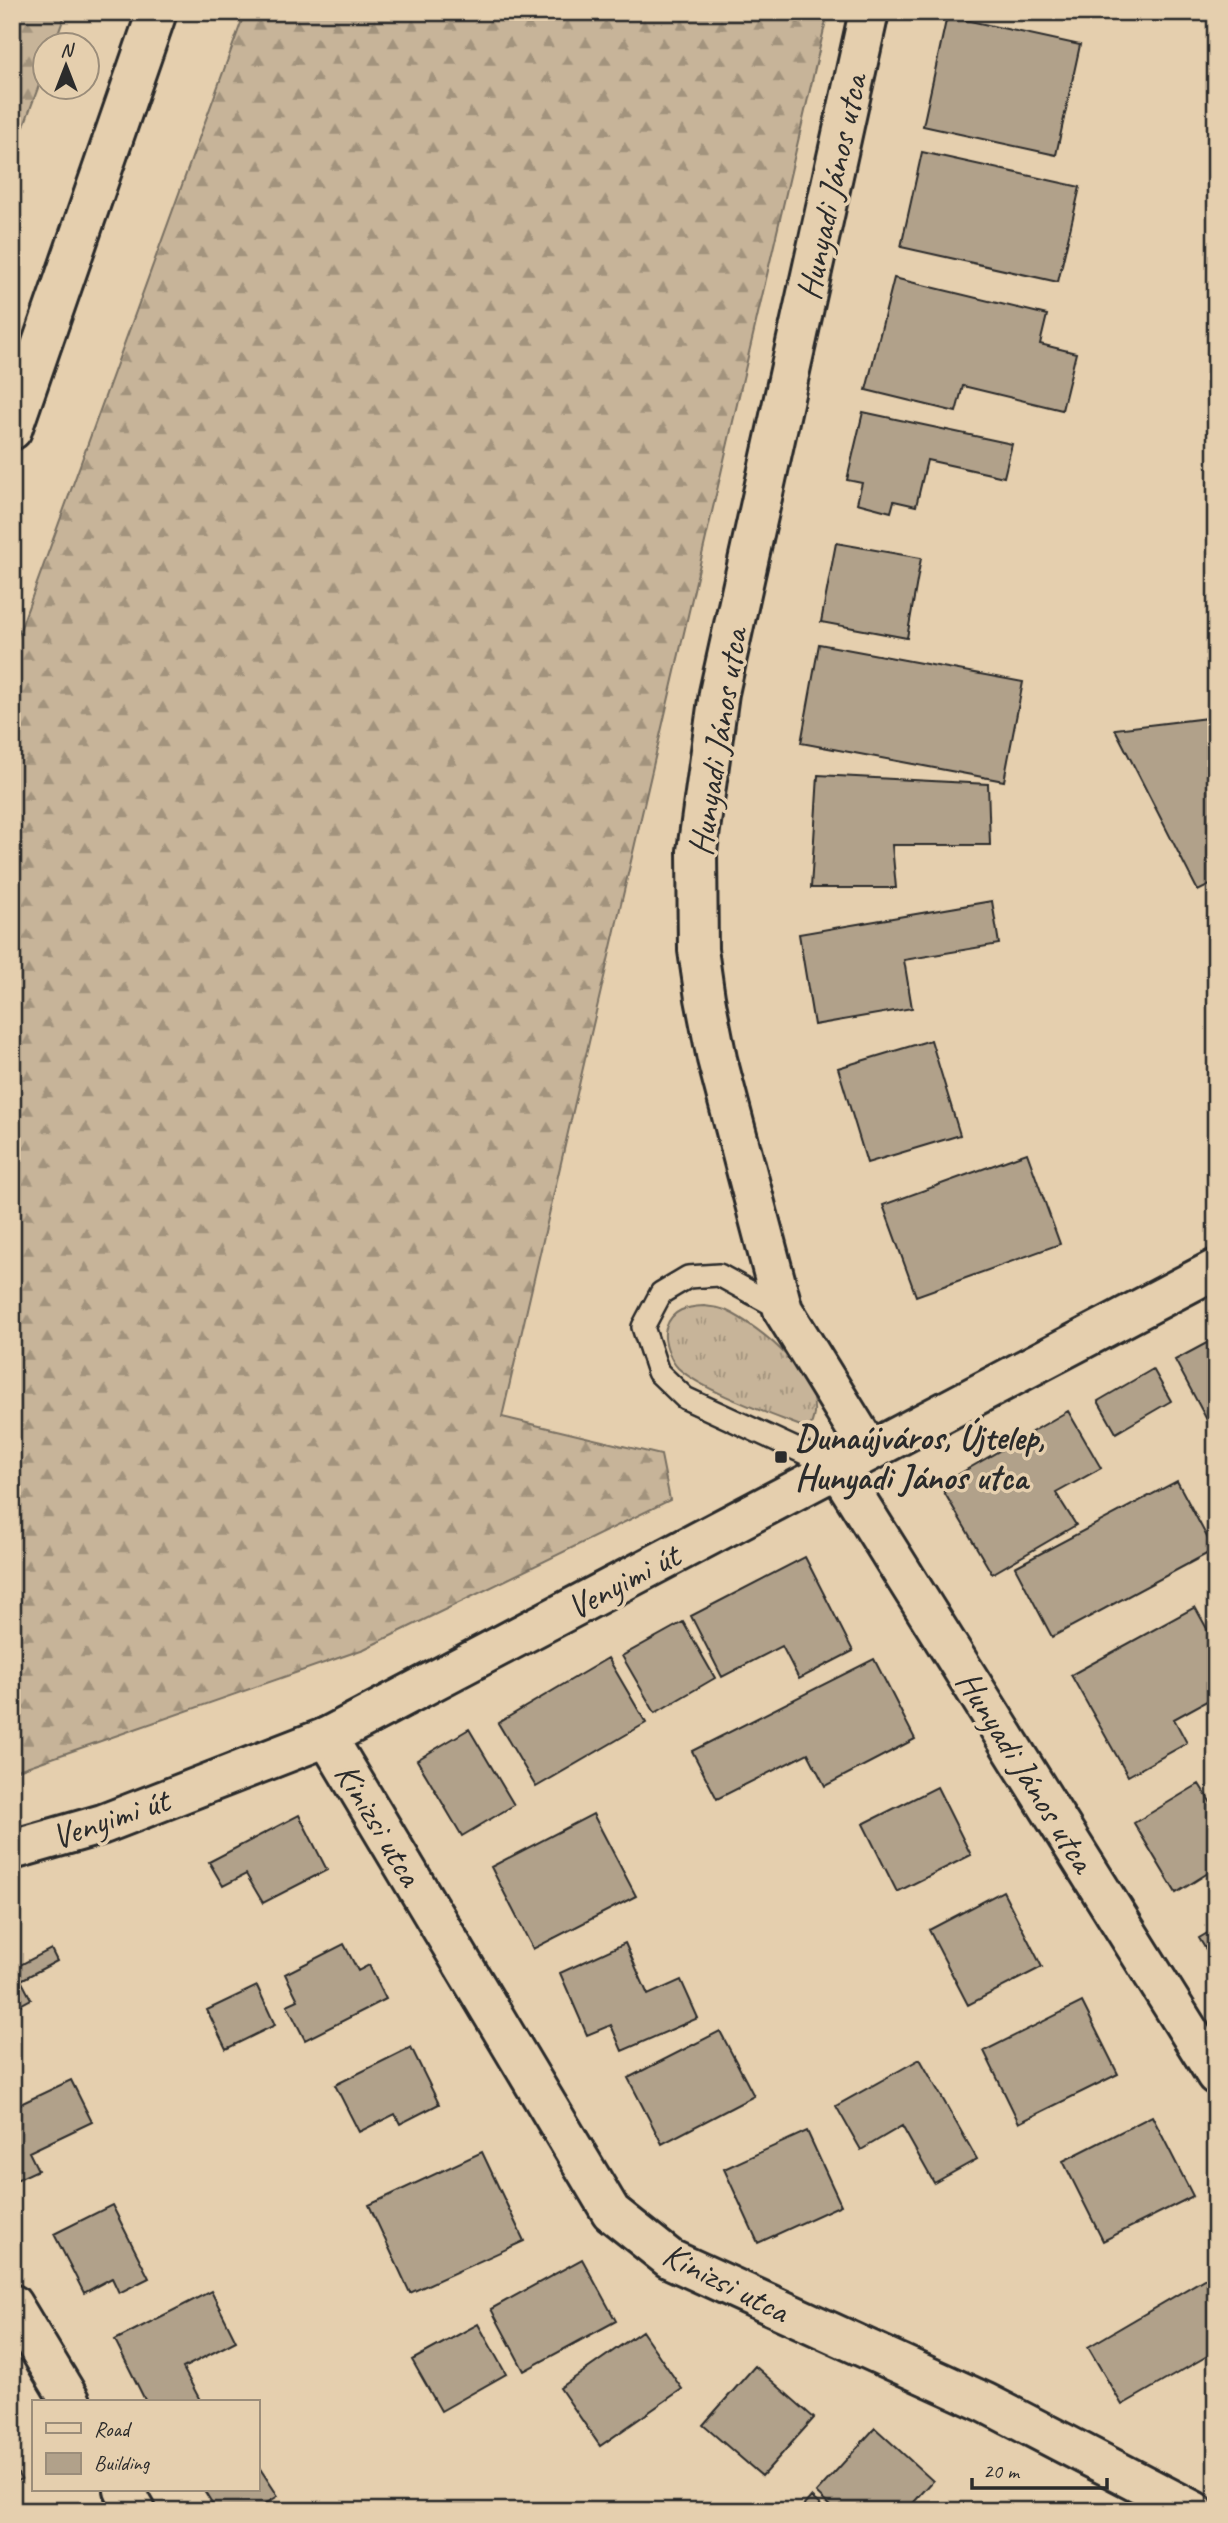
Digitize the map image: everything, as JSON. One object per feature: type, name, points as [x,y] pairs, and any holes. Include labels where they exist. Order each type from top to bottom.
[{"type":"street","points":[[12,430],[156,12]]},
{"type":"street","name":"Hunyadi János utca","points":[[869,12],[719,693],[697,851],[698,950],[705,998],[717,1059],[783,1310],[870,1451]]},
{"type":"street","name":"Venyimi út","points":[[12,1850],[103,1824],[327,1737],[1216,1269]]},
{"type":"street","name":"Hunyadi János utca","points":[[837,1468],[1216,2075]]},
{"type":"street","name":"Kinizsi utca","points":[[327,1737],[611,2212],[670,2259],[986,2403],[1194,2511]]},
{"type":"street","points":[[12,2304],[70,2400]]},
{"type":"street","points":[[125,2492],[136,2511]]},
{"type":"lane","points":[[783,1310],[719,1275],[688,1277],[661,1293],[643,1326],[657,1372],[685,1398],[837,1468]]},
{"type":"green space","points":[[12,12],[66,12],[59,32],[32,32],[33,102],[12,158]]},
{"type":"green space","points":[[245,12],[828,12],[502,1417],[661,1455],[670,1500],[364,1649],[12,1772],[12,652]]},
{"type":"green space","points":[[704,1306],[723,1309],[740,1318],[773,1342],[789,1358],[811,1392],[814,1410],[810,1427],[803,1427],[738,1401],[703,1385],[678,1368],[666,1343],[665,1332],[669,1322],[681,1310]]},
{"type":"building","points":[[947,16],[1080,45],[1056,155],[923,126]]},
{"type":"building","points":[[922,152],[1080,187],[1058,282],[901,247]]},
{"type":"building","points":[[894,278],[1047,315],[1040,344],[1076,353],[1062,410],[963,386],[956,412],[866,390]]},
{"type":"building","points":[[863,412],[1012,444],[1004,477],[927,460],[916,506],[894,501],[891,512],[857,503],[862,483],[847,480]]},
{"type":"building","points":[[836,543],[921,558],[907,638],[821,622]]},
{"type":"building","points":[[819,644],[1023,682],[1004,781],[801,743]]},
{"type":"building","points":[[1216,717],[1216,882],[1198,891],[1115,729]]},
{"type":"building","points":[[818,775],[988,784],[990,845],[892,845],[896,888],[811,888]]},
{"type":"building","points":[[992,901],[999,944],[904,960],[912,1008],[814,1025],[799,934]]},
{"type":"building","points":[[931,1040],[960,1135],[867,1163],[838,1068]]},
{"type":"building","points":[[1027,1153],[1060,1244],[916,1296],[883,1205]]},
{"type":"building","points":[[1216,1338],[1216,1416],[1207,1420],[1175,1360]]},
{"type":"building","points":[[1153,1369],[1171,1401],[1116,1433],[1098,1401]]},
{"type":"building","points":[[1068,1411],[1101,1468],[1056,1493],[1076,1525],[992,1574],[940,1485]]},
{"type":"building","points":[[1177,1481],[1214,1550],[1052,1637],[1015,1567]]},
{"type":"building","points":[[805,1557],[853,1651],[799,1679],[782,1646],[722,1677],[691,1616]]},
{"type":"building","points":[[1195,1607],[1216,1645],[1216,1696],[1174,1719],[1187,1743],[1128,1776],[1071,1675]]},
{"type":"building","points":[[683,1622],[715,1678],[655,1713],[622,1656]]},
{"type":"building","points":[[608,1658],[646,1723],[536,1787],[498,1723]]},
{"type":"building","points":[[874,1659],[915,1739],[825,1786],[808,1753],[717,1799],[692,1751]]},
{"type":"building","points":[[469,1729],[514,1805],[462,1836],[417,1760]]},
{"type":"building","points":[[1199,1784],[1216,1811],[1216,1868],[1176,1893],[1134,1823]]},
{"type":"building","points":[[937,1787],[971,1855],[897,1892],[863,1824]]},
{"type":"building","points":[[593,1814],[636,1896],[533,1949],[491,1867]]},
{"type":"building","points":[[299,1815],[327,1870],[263,1903],[246,1874],[223,1886],[209,1862]]},
{"type":"building","points":[[1003,1891],[1042,1967],[968,2005],[929,1930]]},
{"type":"building","points":[[1216,1928],[1216,1966],[1199,1938]]},
{"type":"building","points":[[625,1943],[648,1995],[681,1980],[698,2018],[622,2051],[611,2025],[587,2035],[560,1973]]},
{"type":"building","points":[[344,1944],[358,1971],[369,1965],[386,1999],[305,2040],[287,2005],[298,2000],[285,1974]]},
{"type":"building","points":[[51,1949],[57,1961],[21,1980],[31,1999],[13,2009],[17,2018],[12,2021],[12,1969]]},
{"type":"building","points":[[257,1986],[275,2025],[226,2049],[207,2010]]},
{"type":"building","points":[[1082,2002],[1118,2074],[1019,2123],[984,2051]]},
{"type":"building","points":[[720,2031],[754,2096],[662,2144],[628,2078]]},
{"type":"building","points":[[411,2047],[439,2104],[400,2124],[395,2114],[359,2132],[335,2085]]},
{"type":"building","points":[[920,2059],[977,2159],[934,2183],[902,2126],[861,2150],[836,2106]]},
{"type":"building","points":[[71,2080],[92,2122],[29,2152],[38,2170],[12,2182],[12,2108]]},
{"type":"building","points":[[1152,2116],[1193,2196],[1103,2241],[1063,2161]]},
{"type":"building","points":[[807,2131],[841,2205],[758,2243],[724,2169]]},
{"type":"building","points":[[482,2152],[524,2241],[410,2293],[369,2205]]},
{"type":"building","points":[[112,2205],[149,2278],[119,2293],[112,2278],[84,2293],[54,2234]]},
{"type":"building","points":[[582,2259],[616,2321],[524,2371],[491,2309]]},
{"type":"building","points":[[1216,2272],[1216,2351],[1122,2405],[1088,2347]]},
{"type":"building","points":[[211,2291],[236,2341],[183,2368],[200,2400],[145,2400],[115,2340]]},
{"type":"building","points":[[478,2324],[506,2374],[441,2411],[412,2360]]},
{"type":"building","points":[[642,2331],[682,2389],[600,2446],[560,2388]]},
{"type":"building","points":[[755,2366],[814,2418],[762,2476],[703,2425]]},
{"type":"building","points":[[875,2428],[933,2481],[906,2511],[835,2511],[816,2493]]},
{"type":"building","points":[[12,2463],[21,2479],[12,2484]]},
{"type":"building","points":[[259,2467],[278,2496],[254,2511],[217,2511],[205,2492],[259,2492]]},
{"type":"building","points":[[811,2497],[827,2511],[799,2511]]},
{"type":"place","name":"Dunaújváros, Újtelep, Hunyadi János utca","points":[[781,1457]]}]
